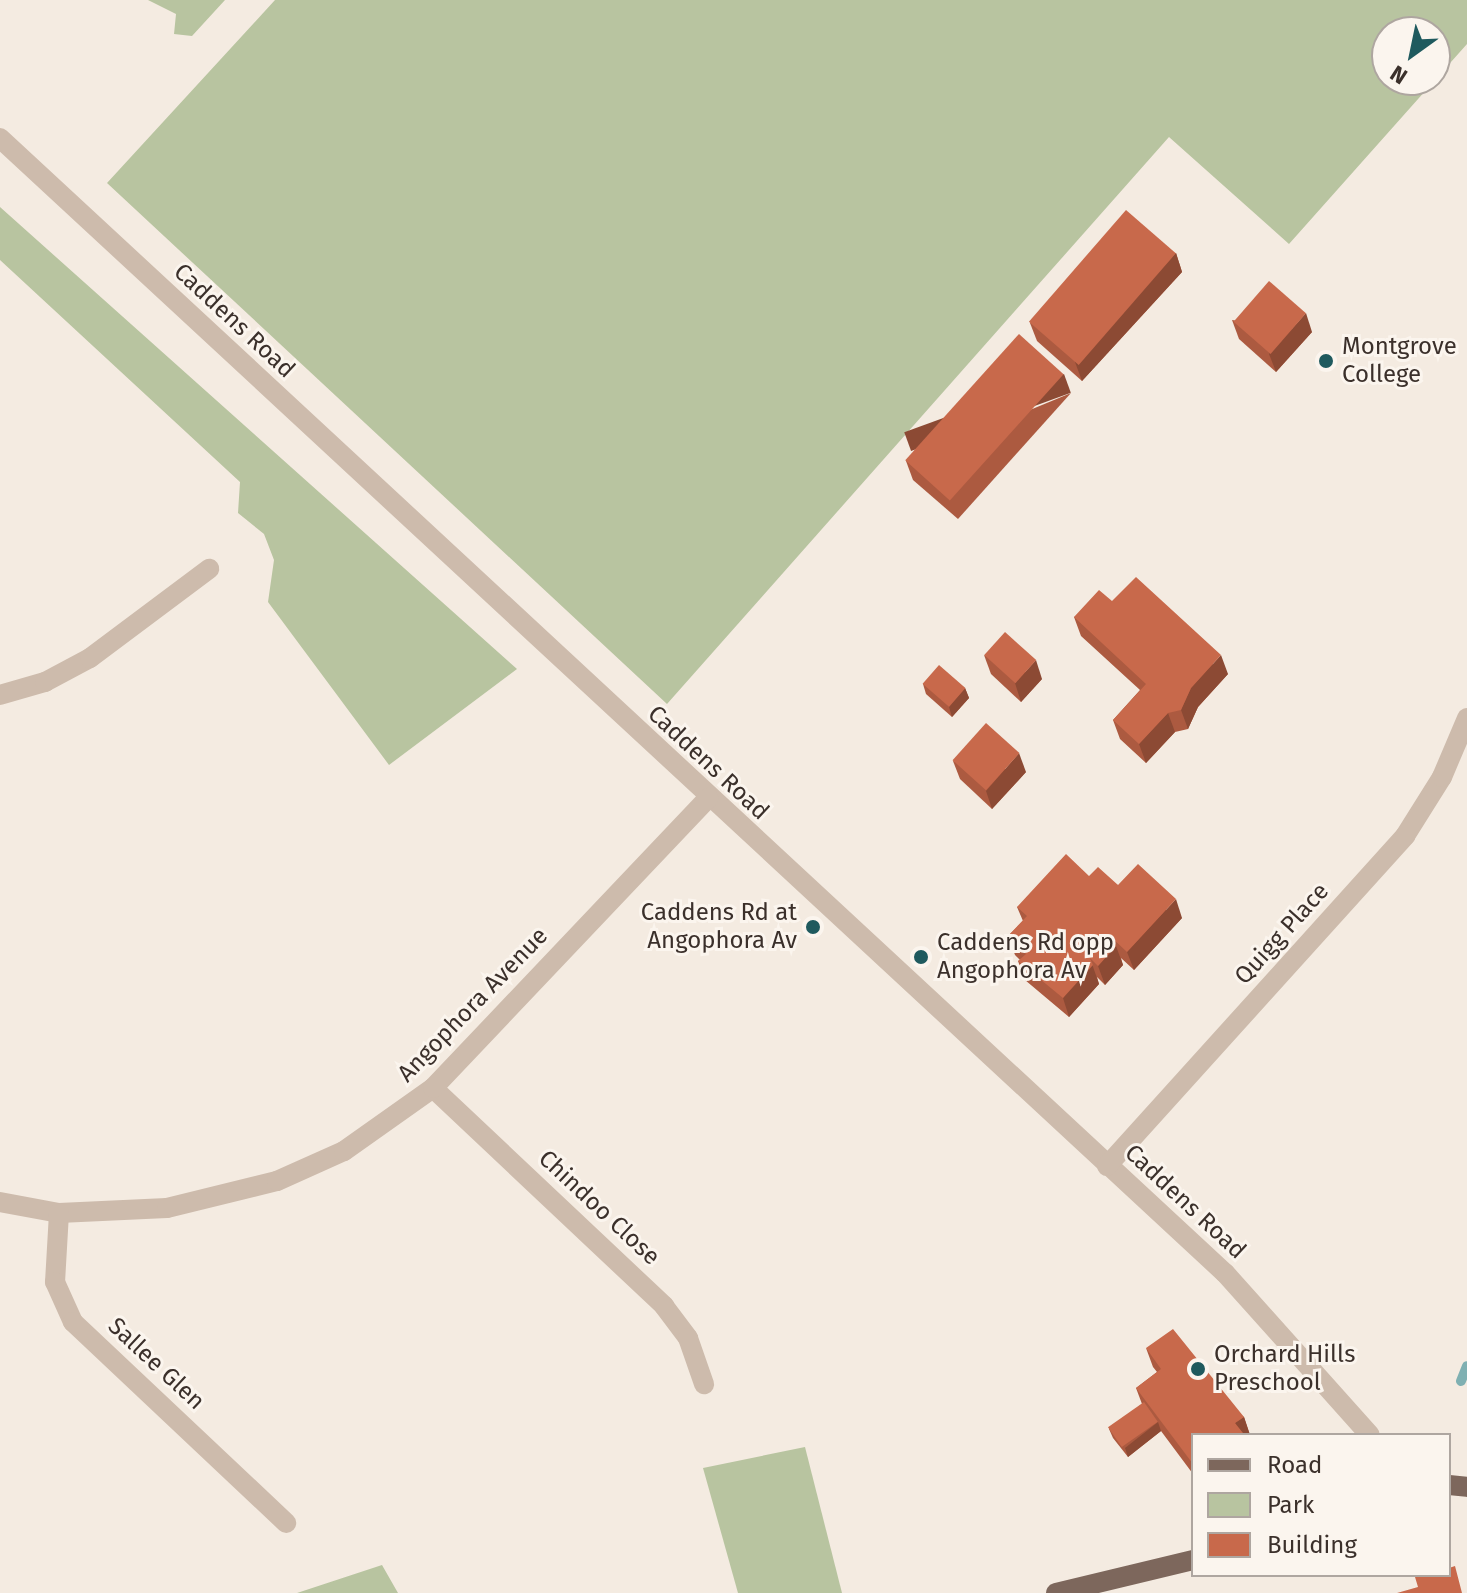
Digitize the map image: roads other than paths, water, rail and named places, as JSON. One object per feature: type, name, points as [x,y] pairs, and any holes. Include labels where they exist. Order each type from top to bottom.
[{"type":"main road","points":[[1056,1593],[1191,1560]]},
{"type":"street","name":"Caddens Road","points":[[0,138],[708,798],[1225,1273],[1368,1433]]},
{"type":"street","points":[[0,695],[45,682],[90,658],[209,569]]},
{"type":"street","name":"Quigg Place","points":[[1107,1166],[1405,836],[1442,777],[1467,718]]},
{"type":"street","name":"Angophora Avenue","points":[[0,1202],[59,1213],[167,1208],[277,1181],[373,1134],[433,1088],[708,798]]},
{"type":"street","name":"Chindoo Close","points":[[433,1088],[664,1306],[688,1338],[704,1384]]},
{"type":"street","name":"Sallee Glen","points":[[59,1213],[55,1282],[73,1322],[286,1523]]},
{"type":"waterway","points":[[1461,1381],[1467,1366]]},
{"type":"place","name":"Montgrove College","points":[[1326,361]]},
{"type":"place","name":"Caddens Rd at Angophora Av","points":[[813,927]]},
{"type":"place","name":"Caddens Rd opp Angophora Av","points":[[921,957]]},
{"type":"place","name":"Orchard Hills Preschool","points":[[1198,1369]]}]
